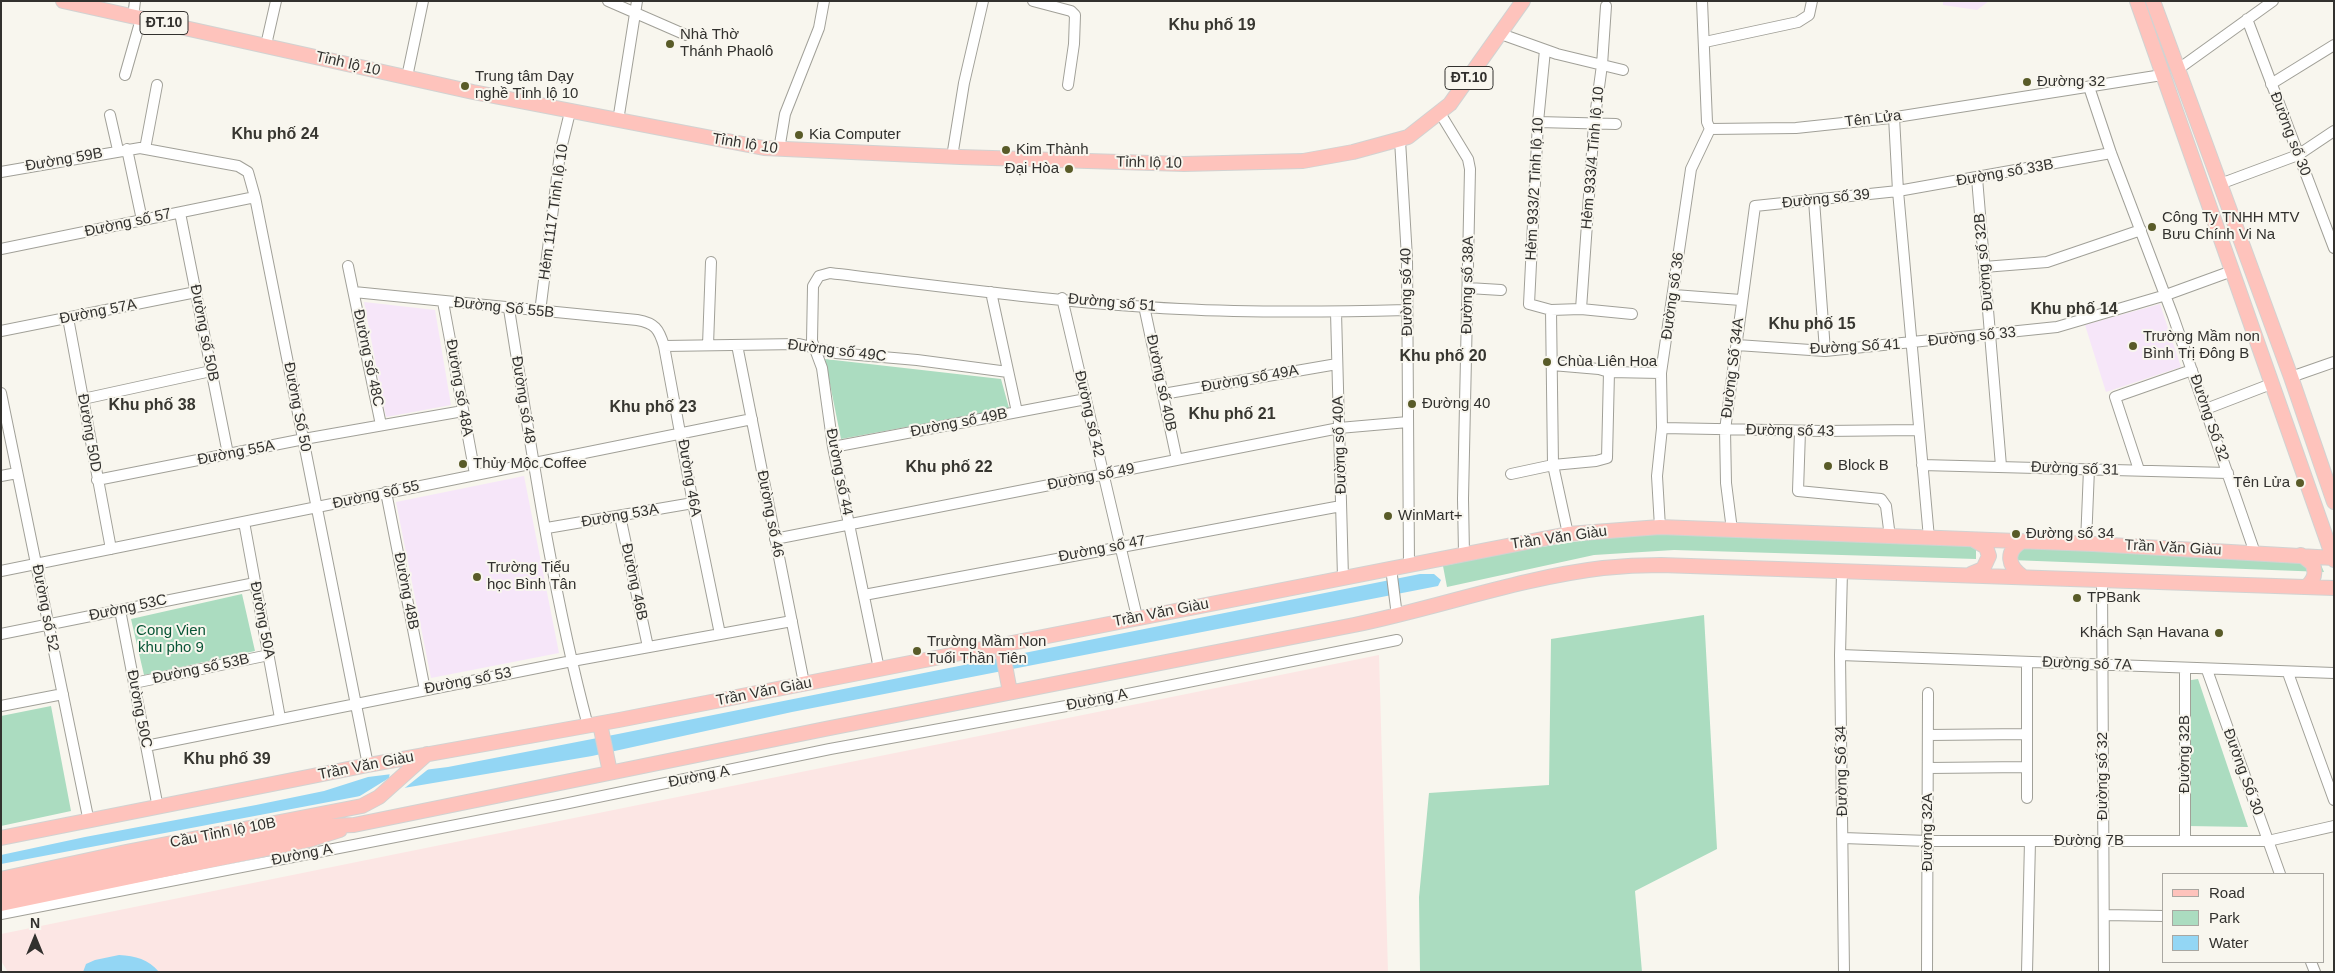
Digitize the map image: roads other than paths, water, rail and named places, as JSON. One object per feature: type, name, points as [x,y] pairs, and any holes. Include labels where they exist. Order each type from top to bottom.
[{"type":"main road","name":"Tỉnh lộ 10","points":[[63,1],[570,112],[779,150],[1184,164],[1303,161],[1353,152],[1408,137],[1450,104],[1523,1]]},
{"type":"main road","points":[[2137,1],[2333,558]]},
{"type":"main road","points":[[2153,1],[2291,377],[2334,502]]},
{"type":"main road","points":[[2162,75],[2177,70]]},
{"type":"main road","name":"Trần Văn Giàu","points":[[1,838],[368,765],[594,725],[879,669],[1002,648],[1137,617],[1344,578],[1392,571],[1409,565],[1568,534],[1660,527],[2086,544],[2333,558]]},
{"type":"main road","points":[[1971,574],[1982,569],[1989,556],[1986,547],[1974,540]]},
{"type":"main road","points":[[2021,542],[2012,549],[2010,559],[2012,567],[2022,576]]},
{"type":"main road","points":[[2301,556],[2312,563],[2315,571],[2313,579],[2306,587]]},
{"type":"main road","points":[[1,904],[309,840],[351,825],[1009,688],[1396,611],[1526,582],[1603,568],[1661,565],[1971,574],[2334,588]]},
{"type":"main road","points":[[1002,648],[1009,688]]},
{"type":"main road","points":[[594,725],[610,772]]},
{"type":"main road","name":"Cầu Tỉnh lộ 10B","points":[[1,878],[362,806],[379,797],[428,754]]},
{"type":"main road","name":"Cầu Tỉnh lộ 10B","points":[[1,890],[307,827],[351,825]]},
{"type":"street","points":[[125,75],[137,18],[135,1]]},
{"type":"street","points":[[266,45],[276,1]]},
{"type":"street","points":[[407,77],[422,1]]},
{"type":"street","points":[[608,1],[686,35]]},
{"type":"street","points":[[618,121],[637,1]]},
{"type":"street","points":[[779,150],[786,114],[819,28],[824,1]]},
{"type":"street","points":[[952,157],[964,83],[983,1]]},
{"type":"street","points":[[1702,1],[1707,122],[1710,129]]},
{"type":"street","points":[[1705,42],[1798,22],[1809,15],[1812,1]]},
{"type":"street","points":[[2177,70],[2273,1]]},
{"type":"street","points":[[1038,2],[1076,15],[1068,85]]},
{"type":"street","name":"Hẻm 933/4 Tỉnh lộ 10","points":[[1581,309],[1594,124],[1602,66],[1606,6]]},
{"type":"street","name":"Đường số 30","points":[[2246,19],[2298,154],[2330,225],[2334,248]]},
{"type":"street","points":[[1501,34],[1545,50],[1623,70]]},
{"type":"street","points":[[2271,84],[2334,45]]},
{"type":"street","name":"Hẻm 933/2 Tỉnh lộ 10","points":[[1545,50],[1538,122],[1529,304],[1551,310]]},
{"type":"street","name":"Tên Lửa","points":[[1710,129],[1796,128],[1894,117],[2162,75]]},
{"type":"street","points":[[146,148],[157,85]]},
{"type":"street","name":"Đường Số 32","points":[[2090,87],[2111,153],[2166,296],[2255,553]]},
{"type":"street","name":"Hẻm 1117 Tỉnh lộ 10","points":[[540,312],[560,153],[570,112]]},
{"type":"street","name":"Đường số 38A","points":[[1440,113],[1470,163],[1464,554]]},
{"type":"street","points":[[110,114],[142,220]]},
{"type":"street","points":[[1894,117],[1898,191],[1929,538]]},
{"type":"street","points":[[1538,122],[1616,124]]},
{"type":"street","name":"Đường số 36","points":[[1660,527],[1657,476],[1662,428],[1661,373],[1674,295],[1691,169],[1710,129]]},
{"type":"street","points":[[2220,184],[2298,154],[2334,131]]},
{"type":"street","name":"Đường số 40","points":[[1400,140],[1407,258],[1409,565]]},
{"type":"street","name":"Đường Số 50","points":[[122,149],[146,148],[242,168],[250,176],[368,765]]},
{"type":"street","name":"Đường 59B","points":[[1,172],[122,149]]},
{"type":"street","name":"Đường số 33B","points":[[1898,191],[2111,153]]},
{"type":"street","name":"Đường số 32B","points":[[1977,178],[2000,466]]},
{"type":"street","name":"Đường số 39","points":[[1755,206],[1898,191]]},
{"type":"street","name":"Đường số 57","points":[[1,249],[255,197]]},
{"type":"street","points":[[1814,200],[1825,351]]},
{"type":"street","name":"Đường Số 34A","points":[[1732,530],[1726,483],[1725,430],[1755,206]]},
{"type":"street","name":"Đường số 50B","points":[[180,213],[228,454]]},
{"type":"street","points":[[1984,267],[2047,262],[2141,230]]},
{"type":"street","points":[[708,345],[711,262]]},
{"type":"street","name":"Đường số 48C","points":[[348,266],[381,425]]},
{"type":"street","name":"Đường số 33","points":[[1913,343],[2057,328],[2166,296],[2232,271]]},
{"type":"street","name":"Đường số 51","points":[[819,276],[830,273],[990,292],[1144,306],[1336,312],[1407,310]]},
{"type":"street","name":"Đường số 44","points":[[819,276],[813,286],[813,346],[822,368],[833,447],[879,669]]},
{"type":"street","points":[[1468,288],[1501,290]]},
{"type":"street","name":"Đường 57A","points":[[1,331],[196,292]]},
{"type":"street","name":"Đường Số 55B","points":[[354,292],[509,309],[638,320],[654,324]]},
{"type":"street","points":[[990,292],[1017,412]]},
{"type":"street","points":[[1674,295],[1741,300]]},
{"type":"street","name":"Đường số 42","points":[[1062,298],[1137,617]]},
{"type":"street","name":"Đường số 48A","points":[[443,302],[475,474]]},
{"type":"street","name":"Đường số 40B","points":[[1144,306],[1177,460]]},
{"type":"street","name":"Đường số 48","points":[[509,309],[533,462],[572,661],[594,725]]},
{"type":"street","points":[[1568,534],[1554,465],[1551,310],[1581,309],[1632,314]]},
{"type":"street","name":"Đường số 40A","points":[[1336,312],[1344,578]]},
{"type":"street","name":"Đường 50D","points":[[68,318],[110,549]]},
{"type":"street","name":"Đường 46A","points":[[654,324],[661,334],[664,346],[720,634]]},
{"type":"street","name":"Đường Số 41","points":[[1736,345],[1825,351],[1913,343]]},
{"type":"street","name":"Đường số 46","points":[[737,345],[804,684]]},
{"type":"street","name":"Đường số 49C","points":[[664,346],[813,346],[836,353],[917,360],[1008,372]]},
{"type":"street","points":[[2291,377],[2334,362]]},
{"type":"street","name":"Đường số 49A","points":[[1163,394],[1337,364]]},
{"type":"street","points":[[1552,365],[1599,368],[1609,372],[1661,373]]},
{"type":"street","points":[[2138,470],[2116,397],[2192,370]]},
{"type":"street","points":[[83,399],[211,371]]},
{"type":"street","points":[[1511,474],[1554,465],[1596,461],[1607,458],[1609,372]]},
{"type":"street","points":[[2206,409],[2271,384]]},
{"type":"street","name":"Đường số 52","points":[[1,393],[88,822]]},
{"type":"street","name":"Đường số 49B","points":[[833,447],[1086,399]]},
{"type":"street","name":"Đường 55A","points":[[97,480],[304,439],[463,411]]},
{"type":"street","name":"Đường số 55","points":[[1,571],[752,419]]},
{"type":"street","name":"Đường số 49","points":[[775,539],[1339,428],[1408,422]]},
{"type":"street","name":"Đường số 43","points":[[1662,428],[1725,430],[1919,430]]},
{"type":"street","points":[[1800,430],[1798,491],[1881,499],[1886,506],[1890,537]]},
{"type":"street","name":"Đường số 31","points":[[1922,465],[2228,473]]},
{"type":"street","points":[[2086,544],[2089,469]]},
{"type":"street","points":[[1,476],[18,473]]},
{"type":"street","name":"Đường 48B","points":[[386,492],[425,690]]},
{"type":"street","name":"Đường 53A","points":[[547,528],[693,503]]},
{"type":"street","name":"Đường số 47","points":[[864,595],[1120,545],[1341,506]]},
{"type":"street","name":"Đường 46B","points":[[620,516],[648,647]]},
{"type":"street","name":"Đường 50A","points":[[244,522],[280,718]]},
{"type":"street","points":[[1392,571],[1396,611]]},
{"type":"street","name":"Đường Số 34","points":[[1842,571],[1840,655],[1844,972]]},
{"type":"street","name":"Đường số 32","points":[[2102,579],[2104,972]]},
{"type":"street","name":"Đường 53C","points":[[1,634],[255,583]]},
{"type":"street","name":"Đường 50C","points":[[120,610],[158,808]]},
{"type":"street","name":"Đường số 53","points":[[146,746],[572,661],[792,621]]},
{"type":"street","name":"Đường A","points":[[1,914],[564,804],[830,749],[1098,700],[1398,640]]},
{"type":"street","name":"Đường số 53B","points":[[134,683],[269,655]]},
{"type":"street","name":"Đường số 7A","points":[[1840,655],[2102,664],[2288,673],[2334,673]]},
{"type":"street","points":[[2027,662],[2027,798]]},
{"type":"street","name":"Đường 32B","points":[[2185,668],[2185,841]]},
{"type":"street","name":"Đường Số 30","points":[[2207,670],[2280,873]]},
{"type":"street","points":[[2288,673],[2334,800]]},
{"type":"street","name":"Đường 32A","points":[[1927,972],[1928,693]]},
{"type":"street","points":[[1,706],[62,694]]},
{"type":"street","points":[[1928,735],[2027,734]]},
{"type":"street","points":[[1928,768],[2027,767]]},
{"type":"street","name":"Đường 7B","points":[[1843,838],[1928,841],[2268,841],[2334,826]]},
{"type":"street","points":[[2027,972],[2030,841]]},
{"type":"street","points":[[2104,915],[2162,916]]},
{"type":"water","points":[[1420,574],[1434,574],[1441,580],[1438,586],[792,712],[592,756],[392,790],[1,864],[1,855],[324,791],[368,777],[448,767]]},
{"type":"water","points":[[119,955],[141,959],[159,972],[83,972],[86,964]]},
{"type":"place","name":"Nhà Thờ Thánh Phaolô","points":[[670,44]]},
{"type":"place","name":"Đường 32","points":[[2027,82]]},
{"type":"place","name":"Trung tâm Dạy nghề Tỉnh lộ 10","points":[[465,86]]},
{"type":"place","name":"Kia Computer","points":[[799,135]]},
{"type":"place","name":"Kim Thành","points":[[1006,150]]},
{"type":"place","name":"Đại Hòa","points":[[1069,169]]},
{"type":"place","name":"Công Ty TNHH MTV Bưu Chính Vi Na","points":[[2152,227]]},
{"type":"place","name":"Trường Mầm non Bình Trị Đông B","points":[[2133,346]]},
{"type":"place","name":"Chùa Liên Hoa","points":[[1547,362]]},
{"type":"place","name":"Đường 40","points":[[1412,404]]},
{"type":"place","name":"Thủy Mộc Coffee","points":[[463,464]]},
{"type":"place","name":"Block B","points":[[1828,466]]},
{"type":"place","name":"Tên Lửa","points":[[2300,483]]},
{"type":"place","name":"WinMart+","points":[[1388,516]]},
{"type":"place","name":"Đường số 34","points":[[2016,534]]},
{"type":"place","name":"Trường Tiểu học Bình Tân","points":[[477,577]]},
{"type":"place","name":"TPBank","points":[[2077,598]]},
{"type":"place","name":"Khách Sạn Havana","points":[[2219,633]]},
{"type":"place","name":"Trường Mầm Non Tuổi Thần Tiên","points":[[917,651]]},
{"type":"district","name":"Khu phố 19","points":[[1212,26]]},
{"type":"district","name":"Khu phố 24","points":[[275,135]]},
{"type":"district","name":"Khu phố 14","points":[[2074,310]]},
{"type":"district","name":"Khu phố 15","points":[[1812,325]]},
{"type":"district","name":"Khu phố 20","points":[[1443,357]]},
{"type":"district","name":"Khu phố 38","points":[[152,406]]},
{"type":"district","name":"Khu phố 23","points":[[653,408]]},
{"type":"district","name":"Khu phố 21","points":[[1232,415]]},
{"type":"district","name":"Khu phố 22","points":[[949,468]]},
{"type":"district","name":"Khu phố 39","points":[[227,760]]},
{"type":"park label","name":"Cong Vien khu pho 9","points":[[171,640]]}]
